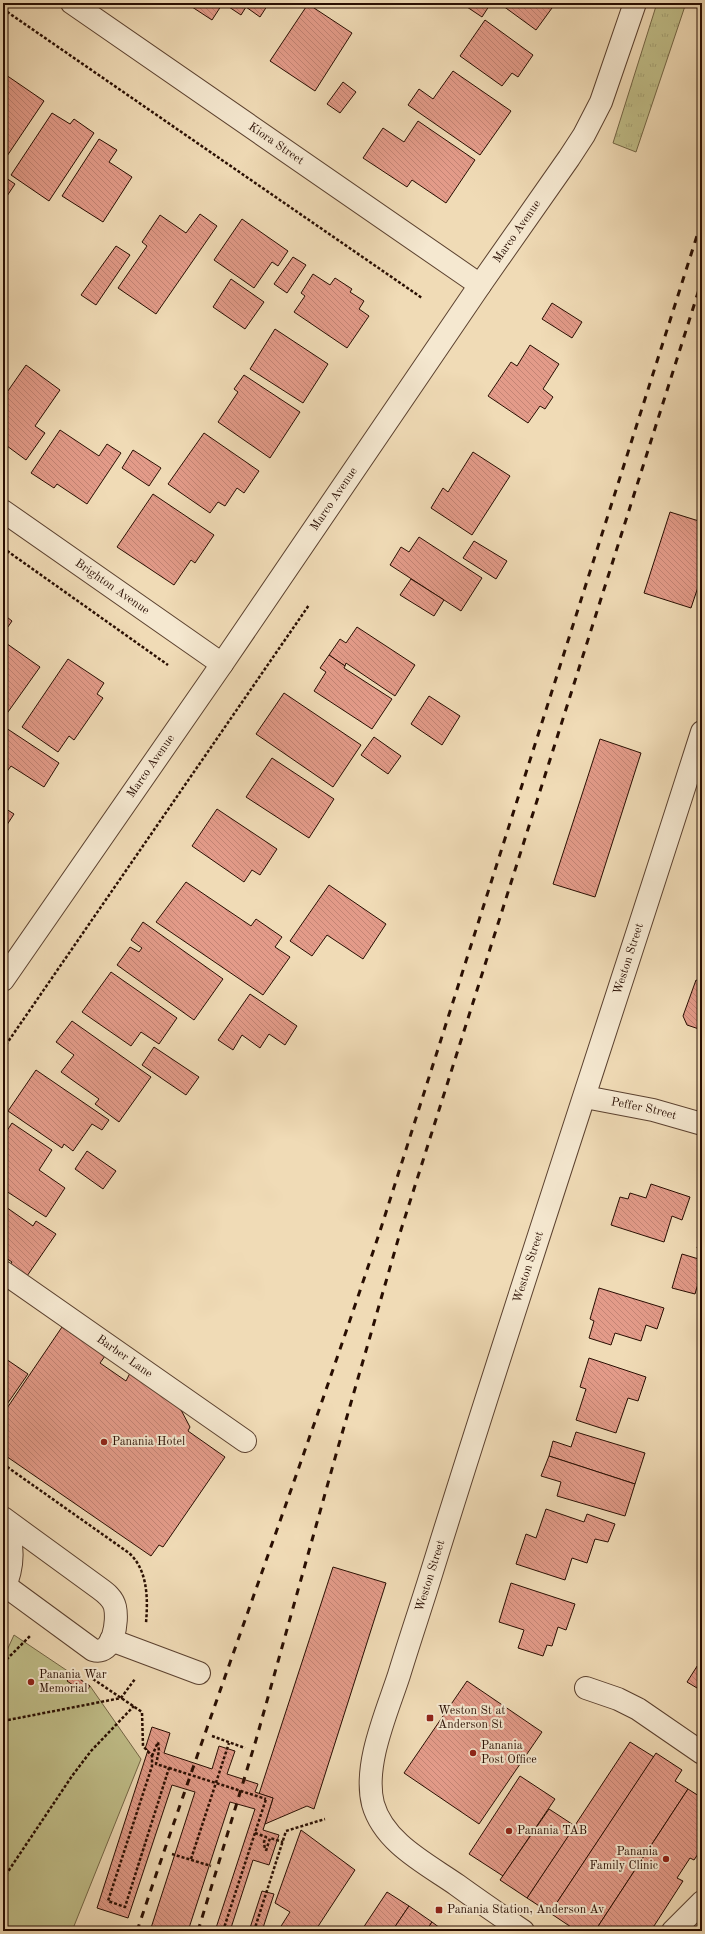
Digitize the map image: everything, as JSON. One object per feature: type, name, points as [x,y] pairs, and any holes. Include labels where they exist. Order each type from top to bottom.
[{"type":"street","name":"Kiora Street","points":[[72,3],[480,285]]},
{"type":"street","name":"Marco Avenue","points":[[3,980],[222,664],[480,285],[565,164],[593,118],[608,85],[635,3]]},
{"type":"street","name":"Brighton Avenue","points":[[3,511],[222,664]]},
{"type":"street","name":"Weston Street","points":[[523,1931],[400,1844],[387,1832],[373,1804],[371,1772],[380,1732],[702,732]]},
{"type":"street","name":"Peffer Street","points":[[584,1098],[653,1110],[702,1124]]},
{"type":"street","name":"Barber Lane","points":[[3,1272],[245,1441]]},
{"type":"street","points":[[3,1518],[106,1593],[112,1600],[115,1607],[115,1618],[111,1640],[109,1646],[105,1650],[98,1652],[94,1650],[7,1589],[13,1546],[10,1533],[3,1521]]},
{"type":"street","points":[[111,1640],[199,1673]]},
{"type":"street","points":[[586,1688],[618,1699],[638,1709],[702,1753]]},
{"type":"street","points":[[673,1931],[702,1902]]},
{"type":"path","points":[[3,9],[422,298]]},
{"type":"path","points":[[3,548],[168,665]]},
{"type":"path","points":[[3,1049],[309,605]]},
{"type":"path","points":[[3,1663],[30,1636]]},
{"type":"path","points":[[3,1879],[72,1776],[91,1751],[134,1706],[142,1712],[143,1746],[152,1756]]},
{"type":"path","points":[[212,1736],[245,1748]]},
{"type":"path","points":[[169,1768],[125,1907],[108,1901],[152,1766],[152,1756],[158,1742],[159,1751],[156,1764],[169,1768],[266,1799],[223,1931]]},
{"type":"path","points":[[191,1860],[229,1743]]},
{"type":"path","points":[[254,1931],[286,1830],[326,1819]]},
{"type":"path","points":[[255,1833],[266,1837],[264,1842],[266,1851],[270,1838],[283,1842]]},
{"type":"path","points":[[172,1854],[211,1866]]},
{"type":"green space","points":[[657,3],[686,3],[636,152],[613,143]]},
{"type":"green space","points":[[14,1635],[90,1686],[141,1759],[72,1931],[3,1931],[3,1659]]},
{"type":"building","points":[[190,3],[223,3],[212,20],[189,5]]},
{"type":"building","points":[[223,3],[269,3],[260,17],[246,7],[241,15]]},
{"type":"building","points":[[461,3],[491,3],[482,17]]},
{"type":"building","points":[[499,3],[549,3],[547,5],[552,8],[536,30]]},
{"type":"building","points":[[308,4],[352,33],[315,91],[270,61]]},
{"type":"building","points":[[485,20],[533,55],[518,77],[512,73],[502,86],[460,56]]},
{"type":"building","points":[[453,71],[511,111],[480,155],[408,105],[419,89],[433,99]]},
{"type":"building","points":[[6,75],[44,101],[5,159],[3,157],[3,80]]},
{"type":"building","points":[[343,82],[356,92],[340,113],[327,104]]},
{"type":"building","points":[[52,113],[70,124],[74,119],[94,133],[49,201],[11,175]]},
{"type":"building","points":[[418,121],[475,160],[446,203],[412,180],[407,187],[363,158],[383,128],[404,142]]},
{"type":"building","points":[[99,139],[117,150],[109,162],[132,177],[103,222],[62,196]]},
{"type":"building","points":[[3,176],[15,184],[3,202]]},
{"type":"building","points":[[200,214],[217,226],[156,314],[118,288],[147,246],[142,242],[160,215],[186,233]]},
{"type":"building","points":[[242,219],[288,251],[278,266],[272,262],[254,288],[214,260]]},
{"type":"building","points":[[116,246],[130,255],[96,305],[81,295]]},
{"type":"building","points":[[293,257],[306,265],[287,293],[274,284]]},
{"type":"building","points":[[313,274],[330,285],[335,278],[352,289],[350,292],[364,301],[359,309],[369,316],[347,348],[294,312],[305,296],[301,293]]},
{"type":"building","points":[[231,279],[264,302],[245,329],[213,307]]},
{"type":"building","points":[[552,303],[582,322],[572,338],[542,319]]},
{"type":"building","points":[[275,329],[328,364],[303,403],[250,369]]},
{"type":"building","points":[[530,345],[559,364],[543,389],[553,397],[545,409],[540,406],[528,423],[488,396],[511,362],[517,366]]},
{"type":"building","points":[[26,365],[60,390],[35,426],[45,433],[26,460],[3,443],[3,398]]},
{"type":"building","points":[[244,375],[300,412],[270,458],[218,422],[238,392],[234,389]]},
{"type":"building","points":[[60,430],[99,456],[107,444],[121,453],[87,504],[57,484],[54,488],[31,473]]},
{"type":"building","points":[[204,433],[259,471],[244,493],[237,488],[225,506],[218,502],[210,513],[168,484]]},
{"type":"building","points":[[133,450],[161,468],[149,486],[122,468]]},
{"type":"building","points":[[473,452],[510,476],[472,535],[431,508],[443,488],[448,492]]},
{"type":"building","points":[[153,494],[214,535],[195,563],[191,560],[174,585],[117,547]]},
{"type":"building","points":[[670,512],[702,522],[702,575],[691,608],[644,593]]},
{"type":"building","points":[[419,537],[482,578],[461,611],[390,565],[401,547],[409,552]]},
{"type":"building","points":[[474,541],[507,561],[496,579],[463,558]]},
{"type":"building","points":[[411,579],[444,600],[434,616],[400,595]]},
{"type":"building","points":[[3,614],[12,621],[3,634]]},
{"type":"building","points":[[357,627],[415,665],[395,696],[346,663],[345,666],[329,655],[340,639],[346,643]]},
{"type":"building","points":[[3,641],[40,667],[3,719]]},
{"type":"building","points":[[329,655],[345,666],[344,668],[392,699],[372,729],[314,691],[326,672],[320,668]]},
{"type":"building","points":[[68,659],[104,683],[97,694],[103,698],[74,740],[69,736],[58,752],[22,727]]},
{"type":"building","points":[[284,693],[361,745],[333,787],[256,734]]},
{"type":"building","points":[[429,696],[460,716],[442,745],[411,724]]},
{"type":"building","points":[[3,726],[59,763],[44,787],[11,766],[3,777]]},
{"type":"building","points":[[374,737],[401,756],[388,774],[361,755]]},
{"type":"building","points":[[600,739],[641,753],[595,897],[553,884]]},
{"type":"building","points":[[272,758],[334,799],[309,838],[246,797]]},
{"type":"building","points":[[3,807],[14,814],[3,831]]},
{"type":"building","points":[[217,809],[277,849],[260,875],[252,870],[244,882],[192,846]]},
{"type":"building","points":[[186,882],[251,926],[256,919],[282,937],[275,947],[290,957],[263,995],[156,922]]},
{"type":"building","points":[[329,885],[386,924],[363,959],[327,935],[312,956],[290,941]]},
{"type":"building","points":[[143,922],[223,979],[194,1020],[117,965],[130,947],[139,952],[142,948],[131,940]]},
{"type":"building","points":[[111,972],[177,1018],[159,1044],[141,1032],[131,1046],[82,1012]]},
{"type":"building","points":[[696,980],[702,982],[702,1030],[687,1025],[683,1016]]},
{"type":"building","points":[[250,994],[297,1026],[285,1045],[269,1034],[260,1048],[242,1035],[233,1050],[218,1040]]},
{"type":"building","points":[[72,1021],[151,1077],[119,1122],[95,1104],[99,1099],[61,1072],[74,1055],[56,1042]]},
{"type":"building","points":[[154,1047],[199,1077],[186,1095],[142,1065]]},
{"type":"building","points":[[36,1070],[109,1120],[102,1130],[92,1124],[73,1151],[64,1144],[62,1148],[8,1111]]},
{"type":"building","points":[[12,1123],[52,1150],[39,1170],[65,1188],[46,1217],[3,1189],[3,1137]]},
{"type":"building","points":[[87,1151],[116,1171],[103,1189],[75,1169]]},
{"type":"building","points":[[651,1184],[690,1197],[682,1220],[672,1216],[664,1242],[611,1225],[620,1197],[628,1199],[630,1193],[646,1198]]},
{"type":"building","points":[[3,1205],[33,1226],[36,1221],[56,1234],[27,1276],[10,1265],[12,1262],[3,1256]]},
{"type":"building","points":[[702,1232],[702,1249],[697,1248]]},
{"type":"building","points":[[682,1254],[702,1260],[702,1270],[695,1294],[672,1288]]},
{"type":"building","points":[[599,1288],[664,1308],[657,1329],[646,1325],[641,1341],[615,1333],[611,1345],[589,1338],[594,1321],[590,1319]]},
{"type":"building","name":"Panania Hotel","points":[[62,1327],[105,1356],[100,1363],[126,1381],[130,1373],[180,1408],[190,1427],[188,1431],[225,1457],[163,1547],[159,1545],[151,1556],[3,1454],[3,1414]]},
{"type":"building","points":[[3,1357],[28,1374],[3,1410]]},
{"type":"building","points":[[589,1358],[646,1377],[638,1401],[628,1398],[616,1433],[576,1420],[586,1389],[580,1387]]},
{"type":"building","points":[[576,1432],[645,1453],[635,1484],[549,1456],[553,1441],[571,1447]]},
{"type":"building","points":[[549,1456],[635,1484],[625,1516],[557,1496],[561,1482],[541,1476]]},
{"type":"building","points":[[546,1509],[584,1522],[587,1514],[615,1524],[608,1542],[595,1539],[587,1563],[572,1558],[565,1580],[516,1564],[526,1534],[536,1538]]},
{"type":"building","points":[[333,1567],[386,1583],[314,1809],[307,1806],[265,1824],[273,1798],[259,1794]]},
{"type":"building","points":[[511,1583],[575,1604],[566,1630],[558,1627],[552,1646],[547,1645],[543,1656],[518,1648],[524,1630],[499,1622]]},
{"type":"building","points":[[702,1660],[702,1691],[687,1682]]},
{"type":"building","points":[[72,1674],[90,1686],[85,1693],[67,1681]]},
{"type":"building","name":"Panania Post Office","points":[[467,1681],[542,1732],[479,1824],[404,1773]]},
{"type":"building","points":[[152,1727],[170,1733],[164,1753],[212,1769],[219,1746],[235,1751],[227,1774],[258,1784],[255,1792],[273,1798],[263,1830],[279,1835],[269,1865],[253,1860],[230,1931],[215,1931],[255,1809],[230,1802],[188,1931],[150,1931],[195,1792],[172,1785],[128,1918],[97,1908],[148,1750],[145,1749]]},
{"type":"building","points":[[630,1742],[654,1757],[550,1913],[527,1898]]},
{"type":"building","points":[[656,1753],[682,1770],[675,1781],[688,1789],[595,1931],[577,1931],[550,1913]]},
{"type":"building","name":"Panania TAB","points":[[520,1776],[555,1799],[503,1876],[469,1854]]},
{"type":"building","name":"Panania Family Clinic","points":[[688,1789],[702,1798],[702,1848],[694,1860],[690,1858],[677,1878],[683,1881],[654,1926],[647,1931],[595,1931]]},
{"type":"building","points":[[549,1809],[575,1826],[527,1898],[500,1880]]},
{"type":"building","points":[[301,1830],[355,1870],[315,1931],[278,1931],[290,1912],[275,1903]]},
{"type":"building","points":[[262,1891],[274,1894],[262,1931],[249,1931]]},
{"type":"building","points":[[387,1892],[409,1906],[392,1931],[361,1931]]},
{"type":"building","points":[[409,1906],[432,1922],[426,1931],[392,1931]]},
{"type":"building","points":[[432,1922],[444,1931],[426,1931]]},
{"type":"railway","points":[[137,1931],[381,1228],[702,220]]},
{"type":"railway","points":[[198,1931],[256,1740],[400,1233],[702,280]]},
{"type":"place","name":"Panania Hotel","points":[[104,1442]]},
{"type":"place","name":"Panania War Memorial","points":[[31,1682]]},
{"type":"place","name":"Weston St at Anderson St","points":[[430,1718]]},
{"type":"place","name":"Panania Post Office","points":[[473,1753]]},
{"type":"place","name":"Panania TAB","points":[[509,1831]]},
{"type":"place","name":"Panania Family Clinic","points":[[666,1859]]},
{"type":"place","name":"Panania Station, Anderson Av","points":[[439,1910]]}]
